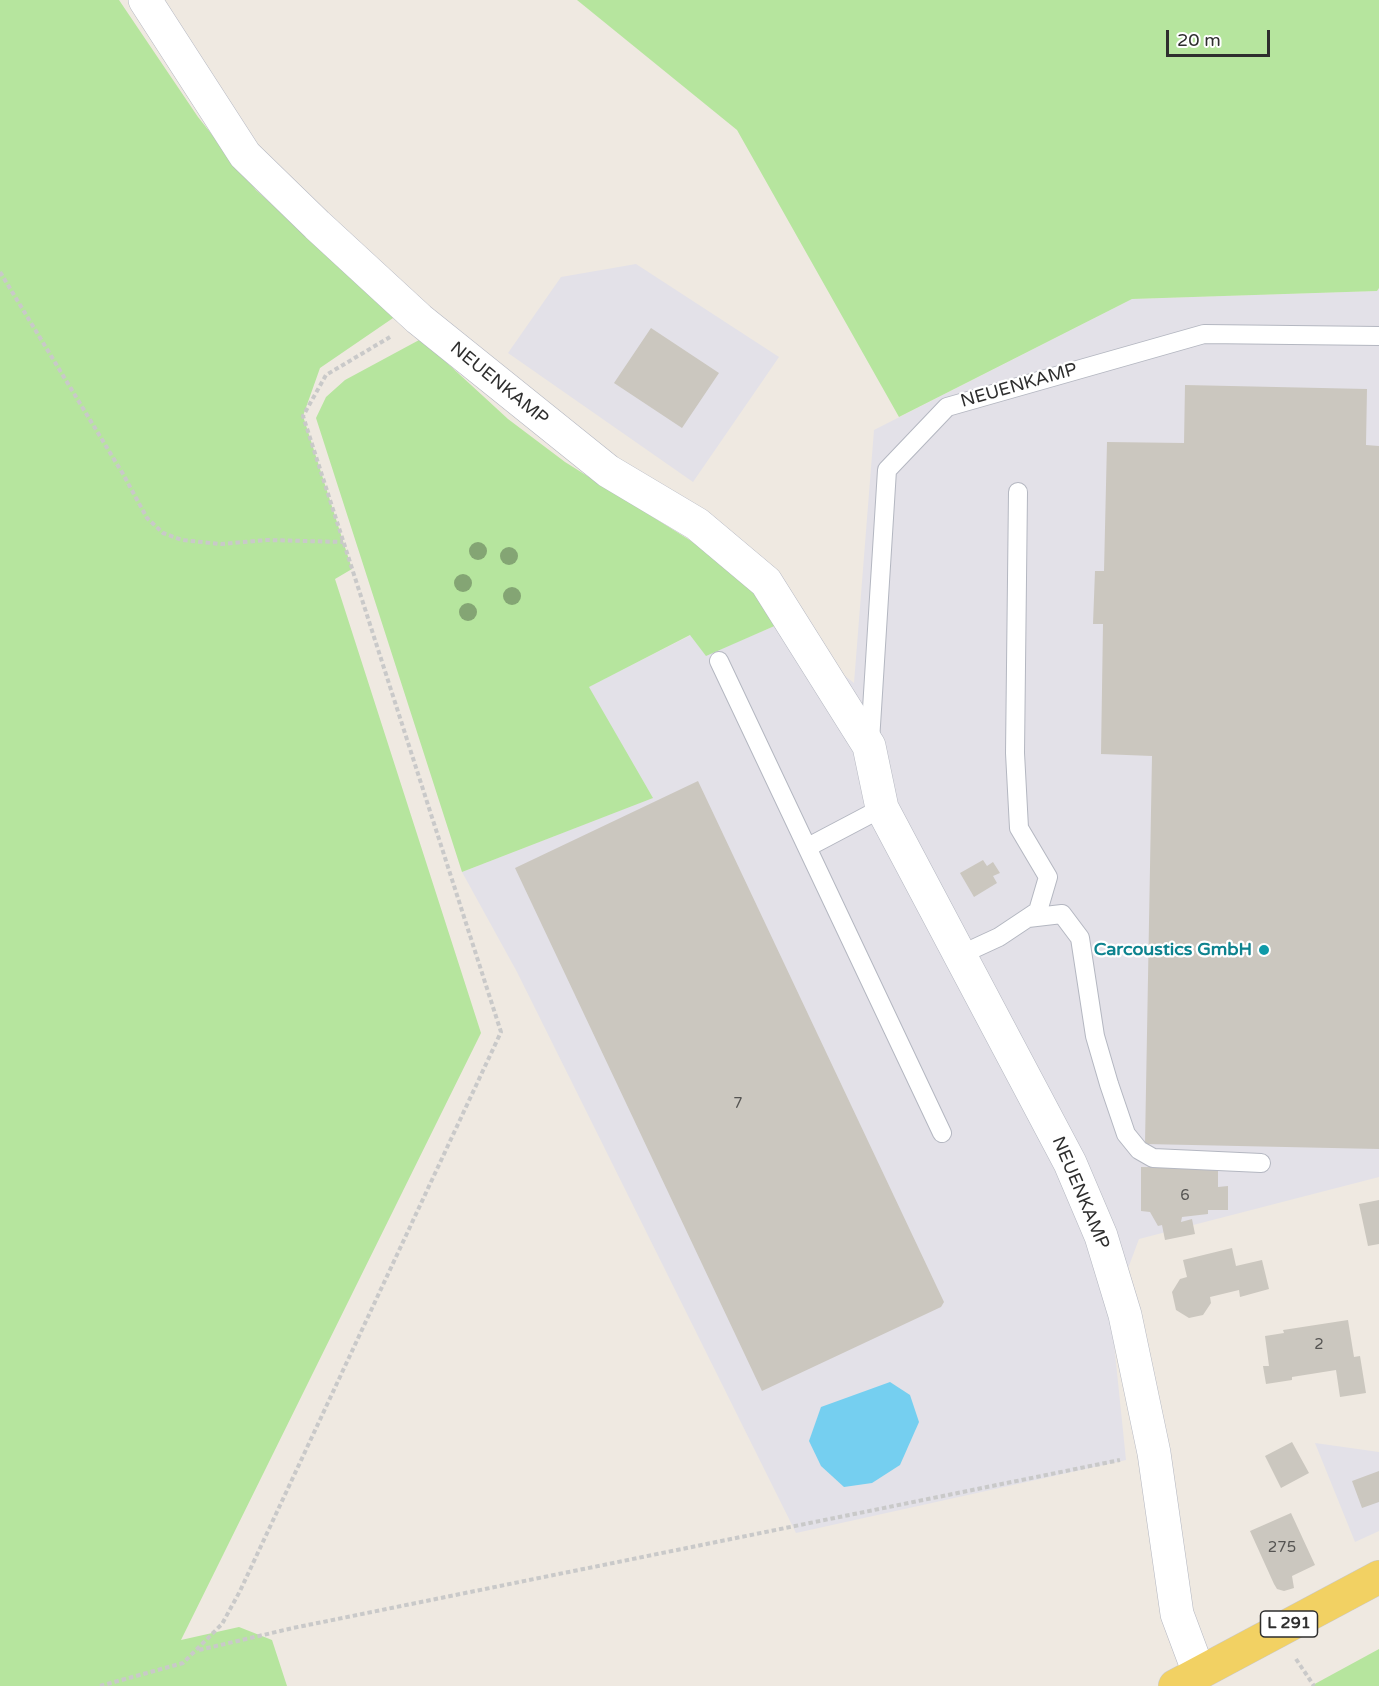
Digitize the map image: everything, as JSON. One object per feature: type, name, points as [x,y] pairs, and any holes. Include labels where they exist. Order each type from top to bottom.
[{"type":"main road","name":"L 291","points":[[1187,1679],[1379,1577]]},
{"type":"street","name":"NEUENKAMP","points":[[145,0],[245,154],[419,319],[608,471],[697,524],[766,582],[870,746],[882,808],[1070,1163],[1101,1236],[1125,1315],[1154,1453],[1187,1679]]},
{"type":"lane","name":"NEUENKAMP","points":[[870,746],[887,470],[948,406],[1204,334],[1379,336]]},
{"type":"lane","points":[[960,955],[999,938],[1038,911],[1048,877],[1019,828],[1015,753],[1018,492]]},
{"type":"lane","points":[[719,661],[942,1133]]},
{"type":"lane","points":[[808,847],[882,808]]},
{"type":"lane","points":[[1028,918],[1062,914],[1080,938],[1095,1036],[1108,1084],[1126,1134],[1139,1150],[1153,1158],[1261,1163]]},
{"type":"path","points":[[0,272],[123,474],[147,518],[163,533],[182,540],[222,544],[267,540],[343,542]]},
{"type":"path","points":[[100,1686],[183,1663],[222,1624],[240,1591],[501,1032],[303,416],[326,375],[419,319]]},
{"type":"path","points":[[198,1650],[293,1628],[1154,1453]]},
{"type":"shaded area","points":[[636,264],[779,357],[693,482],[508,353],[561,277]]},
{"type":"shaded area","points":[[1379,288],[1379,1177],[1139,1239],[1111,1314],[1126,1460],[796,1533],[517,972],[462,872],[652,798],[588,687],[691,635],[706,655],[779,624],[854,683],[874,430],[1132,299],[1377,291]]},
{"type":"shaded area","points":[[1315,1443],[1379,1452],[1379,1531],[1355,1542]]},
{"type":"green space","points":[[0,0],[119,0],[198,117],[256,190],[396,316],[320,368],[303,416],[352,569],[335,579],[481,1033],[181,1640],[239,1627],[272,1640],[287,1686],[0,1686]]},
{"type":"green space","points":[[577,0],[1379,0],[1379,288],[1377,291],[1132,299],[899,417],[737,130]]},
{"type":"green space","points":[[421,339],[508,419],[565,462],[739,571],[779,624],[706,656],[690,635],[589,687],[653,798],[462,872],[316,418],[326,397],[345,380]]},
{"type":"green space","points":[[1379,1649],[1379,1686],[1311,1686]]},
{"type":"water","points":[[890,1382],[910,1395],[919,1422],[900,1465],[872,1483],[844,1487],[821,1466],[809,1441],[821,1407]]},
{"type":"building","points":[[651,328],[719,373],[682,428],[614,383]]},
{"type":"building","name":"Carcoustics GmbH","points":[[1185,385],[1367,389],[1366,445],[1379,446],[1379,1149],[1145,1144],[1152,756],[1101,754],[1103,624],[1093,624],[1095,571],[1104,571],[1107,442],[1184,443]]},
{"type":"building","points":[[698,781],[944,1302],[941,1307],[762,1391],[515,868]]},
{"type":"building","points":[[983,860],[987,866],[993,862],[1000,873],[993,876],[997,883],[974,897],[960,873]]},
{"type":"building","points":[[1141,1167],[1218,1168],[1218,1187],[1228,1186],[1228,1210],[1208,1210],[1208,1214],[1182,1217],[1181,1222],[1192,1219],[1195,1234],[1165,1240],[1162,1225],[1158,1226],[1150,1212],[1141,1211]]},
{"type":"building","points":[[1379,1200],[1379,1244],[1368,1246],[1359,1204]]},
{"type":"building","points":[[1232,1248],[1236,1266],[1262,1260],[1269,1289],[1240,1297],[1239,1290],[1210,1297],[1211,1303],[1203,1315],[1189,1318],[1176,1310],[1172,1292],[1180,1279],[1187,1277],[1183,1260]]},
{"type":"building","points":[[1348,1320],[1354,1357],[1360,1356],[1366,1393],[1340,1397],[1336,1370],[1266,1384],[1263,1366],[1269,1366],[1265,1336],[1284,1333],[1283,1330]]},
{"type":"building","points":[[1292,1442],[1309,1473],[1281,1488],[1265,1456]]},
{"type":"building","points":[[1379,1471],[1379,1502],[1362,1508],[1352,1481]]},
{"type":"building","points":[[1291,1513],[1315,1565],[1292,1576],[1294,1588],[1284,1591],[1277,1589],[1274,1584],[1250,1531]]},
{"type":"place","name":"Carcoustics GmbH","points":[[1264,950]]}]
